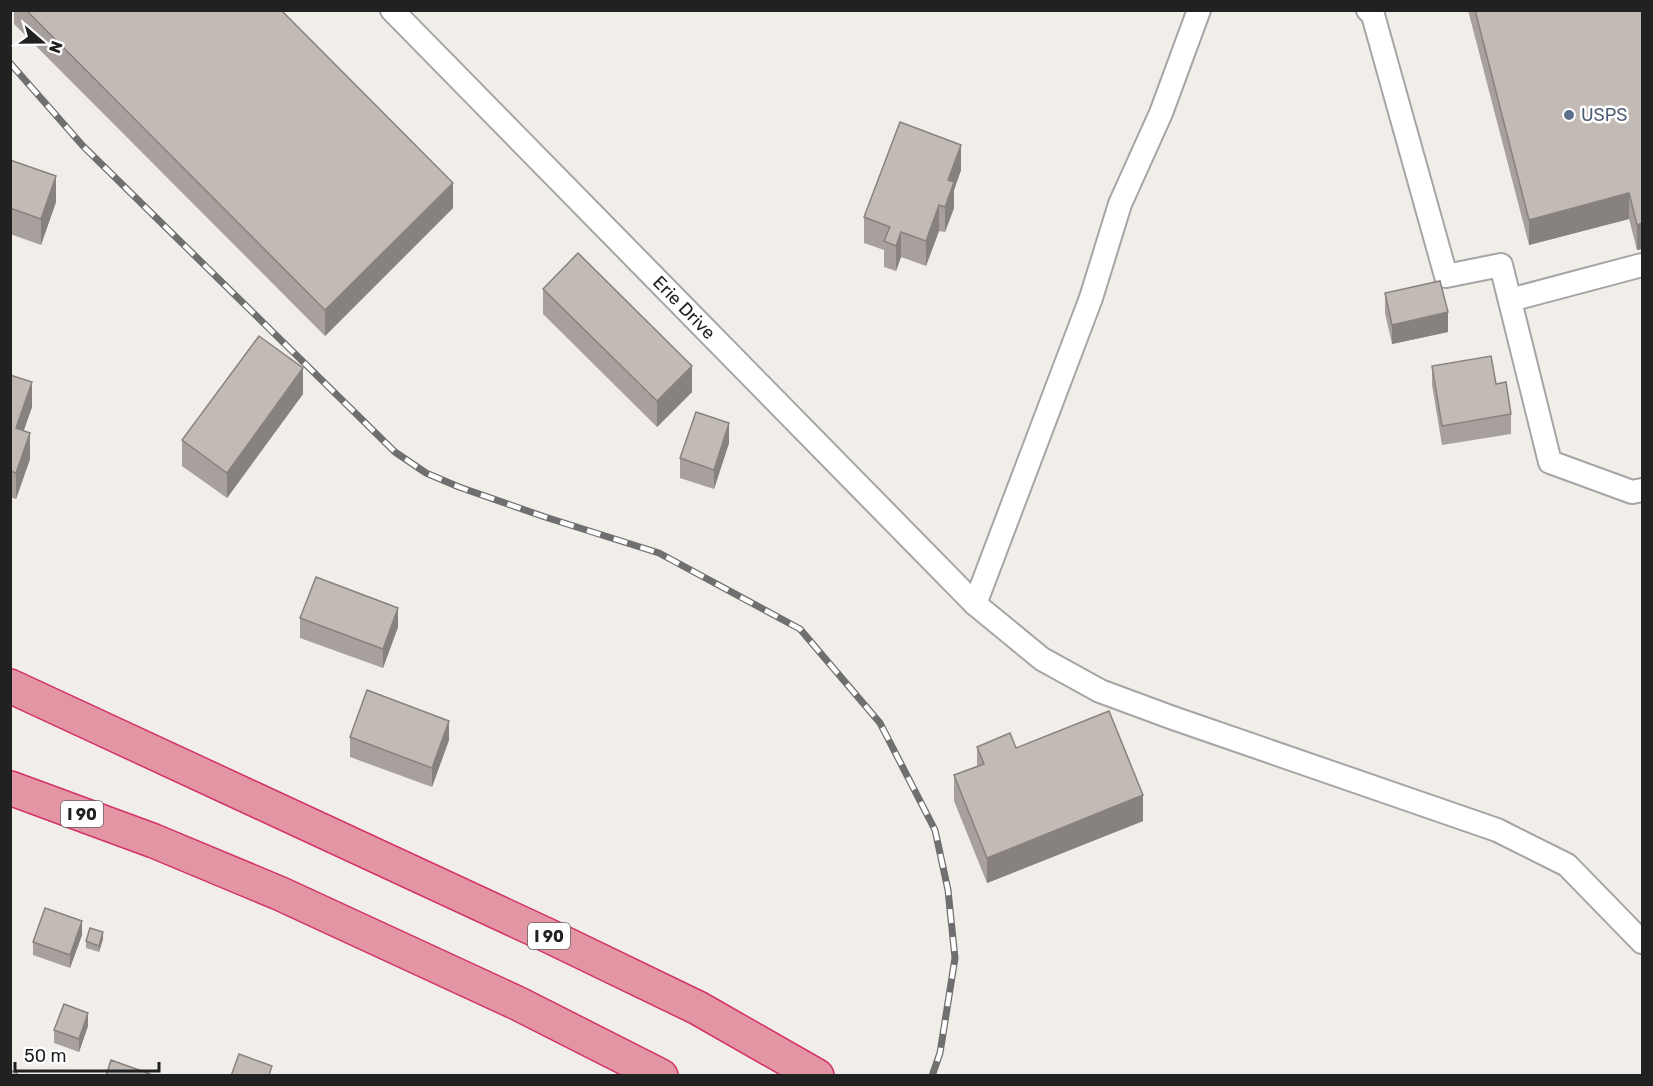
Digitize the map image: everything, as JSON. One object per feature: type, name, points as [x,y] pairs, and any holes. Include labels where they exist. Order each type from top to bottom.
[{"type":"highway","points":[[10,686],[274,809]]},
{"type":"highway","name":"I 90","points":[[10,707],[274,809],[549,936],[687,1003],[817,1076]]},
{"type":"highway","name":"I 90","points":[[10,788],[154,841],[281,894],[517,1003],[661,1076]]},
{"type":"highway","points":[[10,795],[154,841]]},
{"type":"street","name":"Erie Drive","points":[[392,10],[975,604],[1042,658],[1100,691],[1497,830],[1567,866],[1642,942]]},
{"type":"street","points":[[975,604],[1091,298],[1120,204],[1161,113],[1199,10]]},
{"type":"street","points":[[1368,10],[1373,15],[1446,276],[1501,264],[1550,462],[1632,492],[1642,490]]},
{"type":"street","points":[[1510,300],[1642,265]]},
{"type":"building","points":[[26,10],[281,10],[453,183],[325,310]]},
{"type":"building","name":"USPS","points":[[1475,10],[1642,10],[1642,223],[1637,225],[1629,193],[1529,220]]},
{"type":"building","points":[[900,122],[961,145],[948,180],[954,182],[945,207],[939,205],[926,241],[901,232],[896,246],[884,241],[890,227],[864,217]]},
{"type":"building","points":[[10,160],[56,176],[41,219],[10,208]]},
{"type":"building","points":[[578,253],[692,366],[657,401],[543,289]]},
{"type":"building","points":[[1440,281],[1448,312],[1392,325],[1385,293]]},
{"type":"building","points":[[259,336],[303,368],[227,473],[182,440]]},
{"type":"building","points":[[1491,356],[1496,384],[1506,382],[1511,414],[1442,426],[1432,366]]},
{"type":"building","points":[[10,375],[32,382],[16,428],[30,433],[16,473],[10,471]]},
{"type":"building","points":[[696,412],[729,423],[714,470],[680,458]]},
{"type":"building","points":[[316,577],[398,608],[383,649],[300,618]]},
{"type":"building","points":[[367,690],[449,721],[432,768],[350,737]]},
{"type":"building","points":[[1109,711],[1143,795],[987,858],[954,775],[984,764],[977,747],[1010,733],[1016,748]]},
{"type":"building","points":[[45,908],[82,921],[70,955],[33,942]]},
{"type":"building","points":[[90,928],[103,932],[99,946],[86,941]]},
{"type":"building","points":[[64,1004],[88,1013],[79,1039],[54,1030]]},
{"type":"building","points":[[239,1054],[272,1066],[270,1076],[231,1076]]},
{"type":"building","points":[[111,1060],[150,1074],[149,1076],[106,1076]]},
{"type":"building","points":[[10,1070],[17,1073],[16,1076],[10,1076]]},
{"type":"railway","points":[[10,63],[83,146],[395,452],[426,473],[459,487],[659,553],[800,629],[880,723],[935,830],[948,890],[955,958],[940,1053],[932,1076]]},
{"type":"place","name":"USPS","points":[[1569,115]]}]
